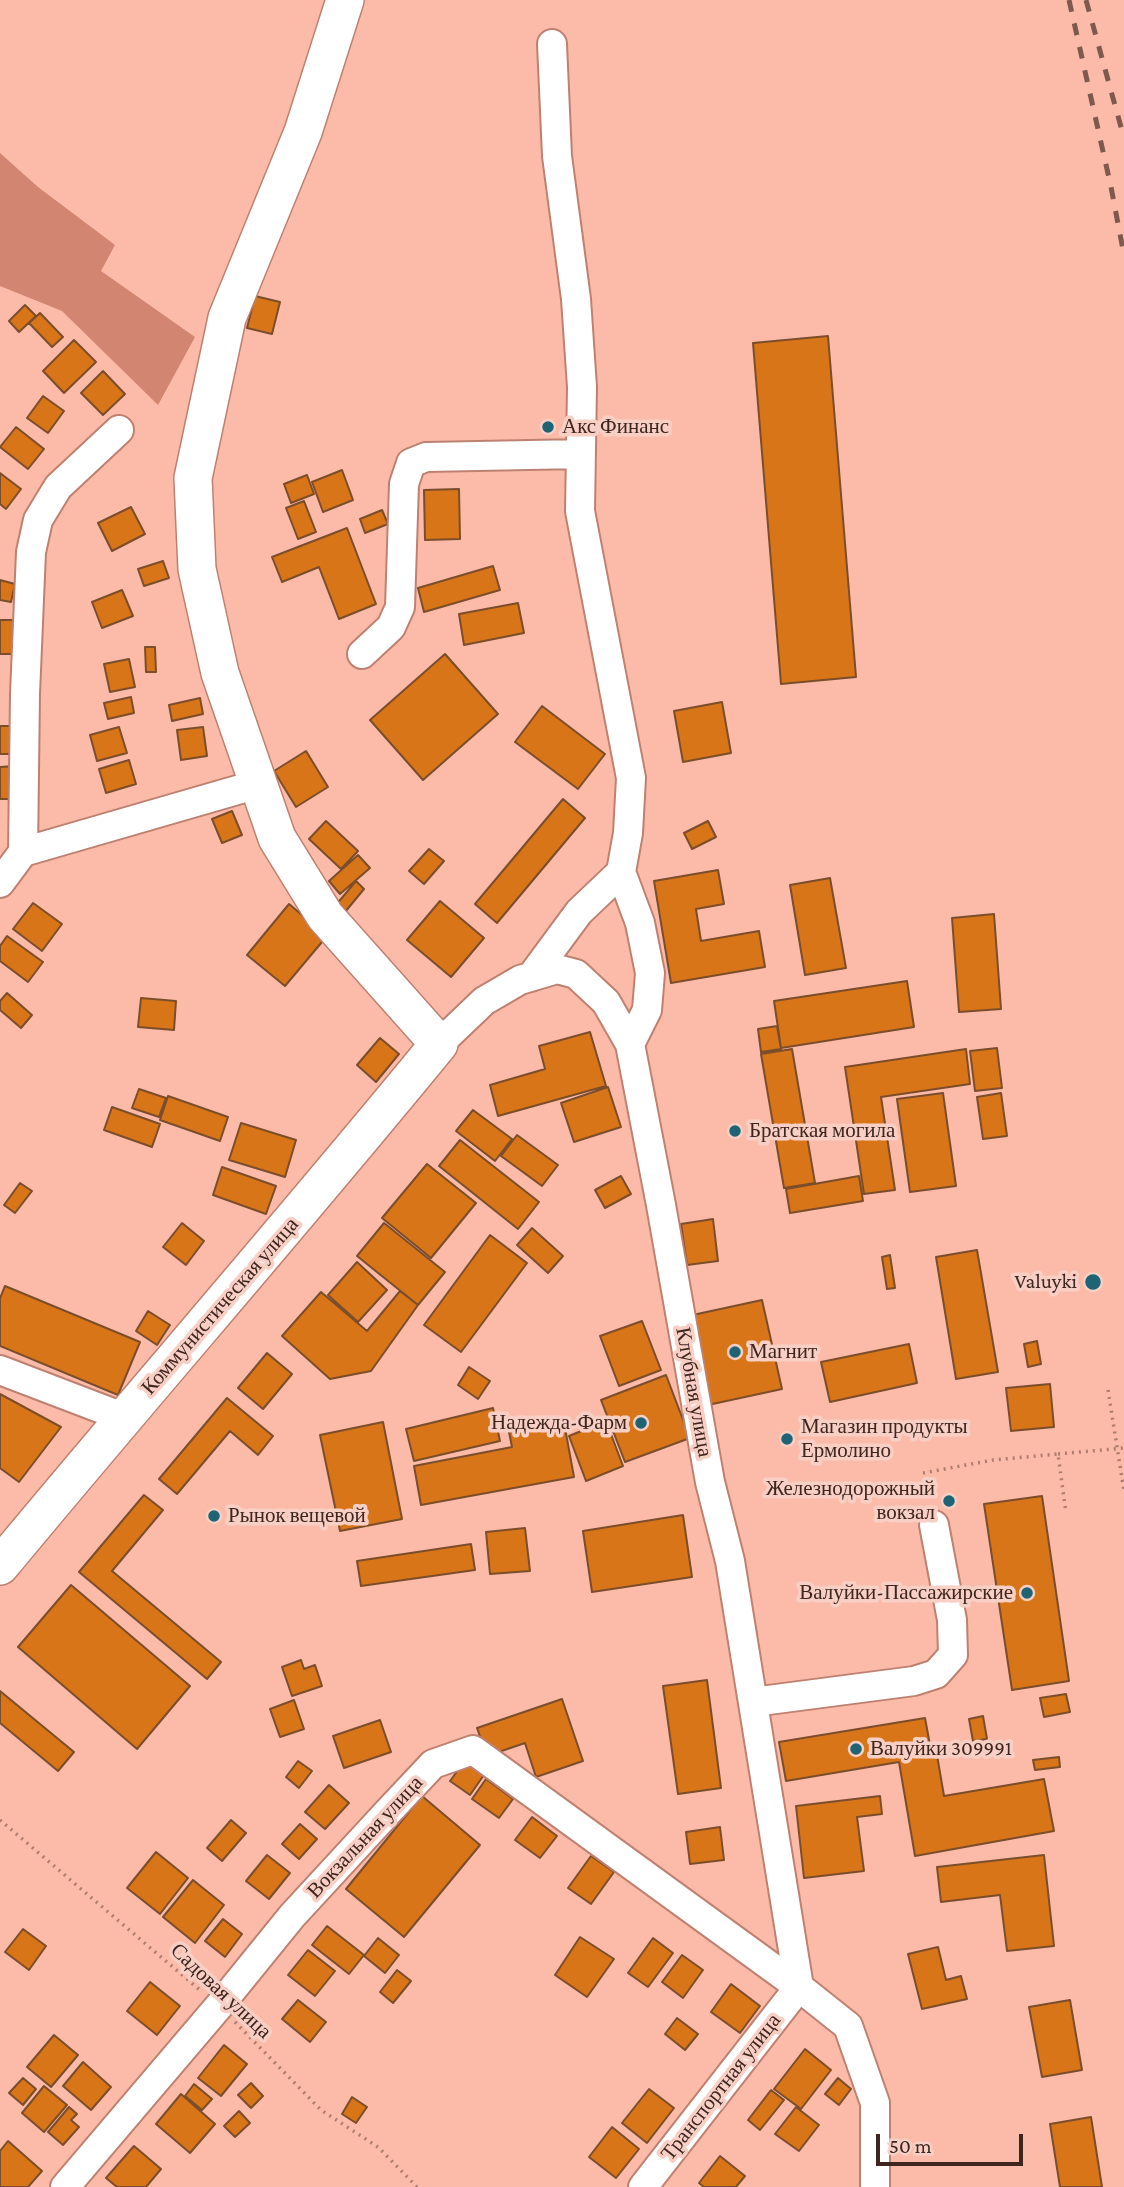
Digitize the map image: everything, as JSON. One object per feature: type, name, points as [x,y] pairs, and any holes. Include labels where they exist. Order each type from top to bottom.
[{"type":"main road","points":[[345,0],[303,132],[227,318],[193,478],[197,569],[220,673],[277,838],[325,916],[439,1044]]},
{"type":"main road","name":"Коммунистическая улица","points":[[0,1566],[123,1417],[311,1201],[439,1044]]},
{"type":"street","points":[[552,44],[557,156],[576,299],[583,387],[580,511],[631,778],[628,833],[621,872],[640,923],[650,973],[647,1010],[630,1044]]},
{"type":"street","points":[[0,883],[23,852],[25,694],[31,552],[35,530],[58,487],[119,430]]},
{"type":"street","points":[[362,654],[391,627],[400,607],[404,484],[411,463],[426,457],[581,454]]},
{"type":"street","points":[[23,852],[258,784]]},
{"type":"street","points":[[0,824],[10,830],[23,852]]},
{"type":"street","points":[[531,977],[579,912],[621,872]]},
{"type":"street","name":"Клубная улица","points":[[439,1044],[484,1001],[520,980],[557,969],[576,974],[606,1002],[630,1044],[710,1482],[730,1561],[799,1987]]},
{"type":"street","points":[[0,1370],[123,1417]]},
{"type":"street","points":[[753,1702],[914,1681],[936,1674],[953,1655],[952,1620],[934,1525]]},
{"type":"street","name":"Вокзальная улица","points":[[65,2187],[292,1916],[433,1764],[473,1750],[799,1987]]},
{"type":"street","points":[[799,1987],[848,2025],[875,2103],[875,2187]]},
{"type":"street","name":"Транспортная улица","points":[[643,2187],[799,1987]]},
{"type":"path","points":[[1108,1391],[1124,1491]]},
{"type":"path","points":[[923,1473],[993,1460],[1124,1448]]},
{"type":"path","points":[[1058,1454],[1066,1513]]},
{"type":"path","name":"Садовая улица","points":[[0,1820],[219,2006],[321,2110],[378,2147],[417,2187]]},
{"type":"shaded area","points":[[0,153],[38,187],[115,245],[101,271],[195,337],[158,405],[62,311],[0,286]]},
{"type":"building","points":[[255,296],[280,302],[272,334],[247,328]]},
{"type":"building","points":[[25,305],[36,316],[19,332],[9,321]]},
{"type":"building","points":[[40,313],[63,337],[52,347],[29,323]]},
{"type":"building","points":[[828,336],[856,677],[781,684],[753,343]]},
{"type":"building","points":[[74,340],[96,362],[64,393],[43,371]]},
{"type":"building","points":[[103,371],[125,394],[103,415],[81,393]]},
{"type":"building","points":[[43,396],[64,411],[48,433],[27,418]]},
{"type":"building","points":[[16,427],[44,449],[28,469],[0,447]]},
{"type":"building","points":[[342,470],[353,500],[323,512],[312,482]]},
{"type":"building","points":[[0,473],[21,489],[6,509],[0,504]]},
{"type":"building","points":[[307,475],[314,494],[291,503],[284,484]]},
{"type":"building","points":[[459,489],[460,539],[425,540],[424,490]]},
{"type":"building","points":[[304,501],[316,532],[298,539],[286,508]]},
{"type":"building","points":[[131,507],[145,534],[112,551],[98,523]]},
{"type":"building","points":[[382,510],[388,524],[365,533],[360,519]]},
{"type":"building","points":[[347,528],[376,604],[339,619],[319,567],[282,582],[272,557]]},
{"type":"building","points":[[163,561],[169,578],[144,586],[138,569]]},
{"type":"building","points":[[493,566],[500,590],[424,612],[418,588]]},
{"type":"building","points":[[0,580],[15,584],[11,602],[0,600]]},
{"type":"building","points":[[122,590],[133,616],[102,628],[92,602]]},
{"type":"building","points":[[518,603],[524,633],[464,645],[459,614]]},
{"type":"building","points":[[0,620],[13,620],[13,654],[0,654]]},
{"type":"building","points":[[145,647],[155,647],[156,672],[146,672]]},
{"type":"building","points":[[445,654],[498,714],[423,780],[370,720]]},
{"type":"building","points":[[129,659],[135,687],[110,692],[104,664]]},
{"type":"building","points":[[131,697],[134,713],[108,719],[104,703]]},
{"type":"building","points":[[200,698],[203,714],[172,721],[169,705]]},
{"type":"building","points":[[722,702],[731,753],[683,762],[674,711]]},
{"type":"building","points":[[542,706],[605,754],[578,789],[515,742]]},
{"type":"building","points":[[0,726],[14,726],[14,754],[0,754]]},
{"type":"building","points":[[119,727],[127,753],[97,761],[90,735]]},
{"type":"building","points":[[203,727],[207,756],[181,760],[177,730]]},
{"type":"building","points":[[306,751],[328,787],[296,807],[274,771]]},
{"type":"building","points":[[129,760],[136,784],[106,793],[99,769]]},
{"type":"building","points":[[15,766],[15,799],[0,799],[0,767]]},
{"type":"building","points":[[563,799],[585,818],[497,923],[475,904]]},
{"type":"building","points":[[232,811],[242,835],[222,843],[212,819]]},
{"type":"building","points":[[326,821],[358,851],[341,869],[309,839]]},
{"type":"building","points":[[708,821],[716,837],[692,849],[684,833]]},
{"type":"building","points":[[429,849],[444,861],[424,884],[409,871]]},
{"type":"building","points":[[358,855],[370,868],[340,894],[329,881]]},
{"type":"building","points":[[718,870],[724,904],[696,909],[701,941],[759,931],[765,967],[671,983],[654,881]]},
{"type":"building","points":[[830,878],[846,968],[805,975],[790,885]]},
{"type":"building","points":[[356,881],[364,889],[345,912],[336,905]]},
{"type":"building","points":[[440,901],[484,938],[451,977],[407,940]]},
{"type":"building","points":[[33,903],[62,924],[42,951],[13,929]]},
{"type":"building","points":[[289,904],[327,936],[285,986],[247,955]]},
{"type":"building","points":[[994,914],[1001,1009],[959,1012],[952,918]]},
{"type":"building","points":[[7,936],[43,962],[28,982],[0,961],[0,946]]},
{"type":"building","points":[[907,981],[914,1027],[781,1048],[774,1001]]},
{"type":"building","points":[[7,993],[32,1015],[21,1028],[0,1010],[0,1001]]},
{"type":"building","points":[[141,998],[176,1001],[174,1030],[138,1027]]},
{"type":"building","points":[[777,1026],[781,1049],[761,1052],[758,1029]]},
{"type":"building","points":[[590,1032],[606,1086],[498,1116],[490,1085],[545,1069],[539,1046]]},
{"type":"building","points":[[380,1038],[399,1054],[376,1082],[357,1065]]},
{"type":"building","points":[[997,1048],[1002,1088],[975,1091],[970,1051]]},
{"type":"building","points":[[792,1049],[815,1183],[784,1188],[761,1054]]},
{"type":"building","points":[[966,1049],[970,1084],[881,1097],[895,1190],[864,1194],[845,1067]]},
{"type":"building","points":[[608,1087],[621,1127],[574,1142],[561,1103]]},
{"type":"building","points":[[139,1089],[166,1098],[159,1117],[132,1108]]},
{"type":"building","points":[[943,1093],[956,1186],[910,1192],[897,1099]]},
{"type":"building","points":[[1001,1093],[1007,1136],[983,1139],[977,1097]]},
{"type":"building","points":[[168,1096],[228,1117],[220,1141],[160,1120]]},
{"type":"building","points":[[112,1107],[160,1124],[152,1147],[104,1130]]},
{"type":"building","points":[[473,1110],[512,1139],[495,1161],[456,1131]]},
{"type":"building","points":[[241,1123],[296,1140],[285,1177],[229,1160]]},
{"type":"building","points":[[517,1135],[558,1165],[542,1186],[501,1156]]},
{"type":"building","points":[[460,1140],[539,1202],[518,1229],[439,1166]]},
{"type":"building","points":[[427,1164],[476,1203],[431,1258],[382,1218]]},
{"type":"building","points":[[222,1167],[276,1186],[266,1214],[213,1195]]},
{"type":"building","points":[[621,1176],[631,1194],[605,1208],[595,1190]]},
{"type":"building","points":[[859,1176],[863,1201],[790,1213],[786,1189]]},
{"type":"building","points":[[20,1183],[32,1191],[15,1213],[4,1205]]},
{"type":"building","points":[[713,1219],[718,1261],[687,1265],[681,1224]]},
{"type":"building","points":[[182,1223],[204,1241],[186,1265],[163,1247]]},
{"type":"building","points":[[384,1223],[445,1272],[418,1305],[357,1256]]},
{"type":"building","points":[[532,1228],[563,1256],[548,1273],[517,1245]]},
{"type":"building","points":[[490,1235],[527,1263],[461,1352],[424,1325]]},
{"type":"building","points":[[977,1250],[998,1372],[956,1379],[936,1257]]},
{"type":"building","points":[[890,1255],[895,1288],[887,1289],[882,1257]]},
{"type":"building","points":[[357,1262],[387,1290],[358,1322],[328,1295]]},
{"type":"building","points":[[5,1286],[140,1342],[118,1395],[0,1346],[0,1298]]},
{"type":"building","points":[[400,1291],[418,1305],[371,1371],[330,1379],[282,1336],[321,1292],[367,1331]]},
{"type":"building","name":"Магнит","points":[[762,1300],[782,1389],[708,1405],[688,1316]]},
{"type":"building","points":[[148,1311],[170,1325],[157,1345],[136,1331]]},
{"type":"building","points":[[642,1321],[661,1370],[619,1386],[600,1336]]},
{"type":"building","points":[[1037,1341],[1041,1364],[1028,1367],[1024,1344]]},
{"type":"building","points":[[909,1344],[917,1383],[830,1402],[821,1362]]},
{"type":"building","points":[[267,1353],[292,1374],[263,1409],[238,1388]]},
{"type":"building","points":[[469,1367],[490,1381],[478,1399],[458,1385]]},
{"type":"building","points":[[666,1375],[690,1438],[625,1462],[601,1400]]},
{"type":"building","points":[[1050,1384],[1054,1427],[1011,1431],[1006,1388]]},
{"type":"building","points":[[0,1394],[61,1427],[19,1482],[0,1468]]},
{"type":"building","points":[[227,1398],[273,1436],[258,1455],[230,1431],[177,1494],[159,1479]]},
{"type":"building","points":[[493,1408],[500,1441],[414,1461],[406,1429]]},
{"type":"building","points":[[563,1417],[574,1477],[421,1505],[414,1466],[512,1447],[508,1427]]},
{"type":"building","points":[[606,1421],[623,1466],[586,1481],[569,1436]]},
{"type":"building","points":[[383,1422],[402,1519],[340,1531],[320,1435]]},
{"type":"building","points":[[144,1495],[163,1510],[112,1571],[221,1662],[207,1679],[79,1572]]},
{"type":"building","name":"Валуйки-Пассажирские","points":[[1042,1496],[1069,1681],[1012,1690],[984,1504]]},
{"type":"building","points":[[683,1515],[692,1577],[592,1592],[583,1531]]},
{"type":"building","points":[[525,1528],[530,1571],[490,1574],[486,1532]]},
{"type":"building","points":[[471,1544],[475,1570],[361,1586],[357,1561]]},
{"type":"building","points":[[71,1585],[190,1686],[137,1749],[18,1647]]},
{"type":"building","points":[[301,1660],[304,1669],[315,1665],[322,1686],[292,1696],[282,1667]]},
{"type":"building","points":[[707,1680],[721,1788],[678,1794],[663,1686]]},
{"type":"building","points":[[0,1691],[74,1752],[58,1771],[0,1723]]},
{"type":"building","points":[[1066,1694],[1070,1712],[1044,1717],[1040,1698]]},
{"type":"building","points":[[562,1699],[583,1761],[536,1777],[525,1743],[487,1756],[477,1728]]},
{"type":"building","points":[[294,1700],[304,1729],[280,1737],[270,1709]]},
{"type":"building","points":[[983,1716],[987,1739],[973,1741],[969,1719]]},
{"type":"building","points":[[925,1718],[932,1756],[937,1755],[944,1796],[1044,1779],[1054,1831],[915,1856],[899,1762],[786,1781],[779,1742]]},
{"type":"building","points":[[380,1720],[391,1752],[344,1768],[333,1736]]},
{"type":"building","points":[[1059,1757],[1060,1767],[1035,1770],[1033,1760]]},
{"type":"building","points":[[467,1758],[486,1772],[470,1795],[450,1781]]},
{"type":"building","points":[[298,1761],[312,1771],[299,1788],[286,1777]]},
{"type":"building","points":[[486,1779],[513,1799],[499,1818],[472,1799]]},
{"type":"building","points":[[329,1785],[349,1803],[325,1829],[305,1812]]},
{"type":"building","points":[[422,1796],[480,1845],[404,1937],[346,1889]]},
{"type":"building","points":[[880,1796],[882,1814],[857,1817],[864,1871],[804,1878],[796,1806]]},
{"type":"building","points":[[532,1817],[557,1836],[540,1858],[515,1840]]},
{"type":"building","points":[[231,1820],[246,1833],[222,1861],[207,1848]]},
{"type":"building","points":[[300,1824],[317,1839],[299,1859],[282,1844]]},
{"type":"building","points":[[720,1827],[724,1860],[690,1864],[686,1832]]},
{"type":"building","points":[[156,1852],[188,1878],[160,1914],[127,1888]]},
{"type":"building","points":[[267,1855],[290,1873],[269,1899],[246,1881]]},
{"type":"building","points":[[1044,1855],[1054,1946],[1007,1951],[1000,1895],[941,1902],[937,1867]]},
{"type":"building","points":[[591,1856],[614,1872],[591,1904],[568,1888]]},
{"type":"building","points":[[193,1880],[224,1905],[195,1943],[163,1917]]},
{"type":"building","points":[[223,1919],[242,1934],[225,1957],[205,1941]]},
{"type":"building","points":[[327,1926],[364,1955],[349,1974],[312,1945]]},
{"type":"building","points":[[23,1929],[46,1946],[29,1970],[5,1952]]},
{"type":"building","points":[[580,1937],[614,1959],[587,1997],[555,1975]]},
{"type":"building","points":[[378,1938],[399,1955],[385,1973],[364,1956]]},
{"type":"building","points":[[653,1938],[673,1953],[648,1987],[628,1973]]},
{"type":"building","points":[[938,1947],[946,1980],[961,1976],[967,1999],[922,2009],[908,1954]]},
{"type":"building","points":[[308,1950],[335,1971],[315,1996],[288,1975]]},
{"type":"building","points":[[682,1955],[703,1970],[683,1998],[662,1982]]},
{"type":"building","points":[[397,1970],[411,1981],[393,2003],[380,1992]]},
{"type":"building","points":[[150,1982],[180,2006],[157,2035],[127,2011]]},
{"type":"building","points":[[731,1984],[760,2006],[740,2033],[711,2012]]},
{"type":"building","points":[[298,2000],[326,2022],[310,2042],[282,2019]]},
{"type":"building","points":[[1070,2000],[1082,2070],[1042,2077],[1029,2007]]},
{"type":"building","points":[[677,2018],[698,2034],[685,2050],[665,2034]]},
{"type":"building","points":[[54,2035],[78,2055],[51,2087],[27,2067]]},
{"type":"building","points":[[224,2045],[247,2064],[221,2096],[198,2078]]},
{"type":"building","points":[[805,2049],[831,2070],[801,2109],[774,2089]]},
{"type":"building","points":[[83,2062],[111,2087],[91,2110],[63,2086]]},
{"type":"building","points":[[23,2078],[36,2089],[23,2105],[9,2093]]},
{"type":"building","points":[[838,2078],[851,2089],[839,2105],[825,2094]]},
{"type":"building","points":[[251,2083],[263,2096],[251,2108],[238,2095]]},
{"type":"building","points":[[194,2084],[212,2099],[202,2110],[185,2096]]},
{"type":"building","points":[[44,2086],[67,2105],[44,2132],[22,2113]]},
{"type":"building","points":[[649,2089],[674,2108],[647,2143],[622,2123]]},
{"type":"building","points":[[771,2090],[784,2100],[760,2130],[748,2120]]},
{"type":"building","points":[[181,2094],[215,2124],[190,2153],[156,2124]]},
{"type":"building","points":[[352,2097],[367,2107],[356,2123],[342,2114]]},
{"type":"building","points":[[69,2107],[77,2114],[71,2120],[79,2127],[63,2145],[48,2132]]},
{"type":"building","points":[[796,2107],[819,2125],[799,2151],[775,2134]]},
{"type":"building","points":[[239,2111],[250,2123],[235,2137],[224,2126]]},
{"type":"building","points":[[1091,2117],[1102,2187],[1060,2187],[1050,2124]]},
{"type":"building","points":[[612,2127],[639,2149],[616,2178],[589,2157]]},
{"type":"building","points":[[8,2141],[42,2171],[28,2187],[0,2187],[0,2151]]},
{"type":"building","points":[[134,2146],[161,2169],[146,2187],[117,2187],[106,2178]]},
{"type":"building","points":[[720,2156],[745,2176],[736,2187],[704,2187],[699,2183]]},
{"type":"railway","points":[[1069,0],[1124,255]]},
{"type":"railway","points":[[1086,0],[1124,138]]},
{"type":"place","name":"Акс Финанс","points":[[548,427]]},
{"type":"place","name":"Братская могила","points":[[735,1131]]},
{"type":"place","name":"Valuyki","points":[[1093,1282]]},
{"type":"place","name":"Магнит","points":[[735,1352]]},
{"type":"place","name":"Надежда-Фарм","points":[[641,1423]]},
{"type":"place","name":"Магазин продукты Ермолино","points":[[787,1439]]},
{"type":"place","name":"Железнодорожный вокзал","points":[[949,1501]]},
{"type":"place","name":"Рынок вещевой","points":[[214,1516]]},
{"type":"place","name":"Валуйки-Пассажирские","points":[[1027,1593]]},
{"type":"place","name":"Валуйки 309991","points":[[856,1749]]}]
